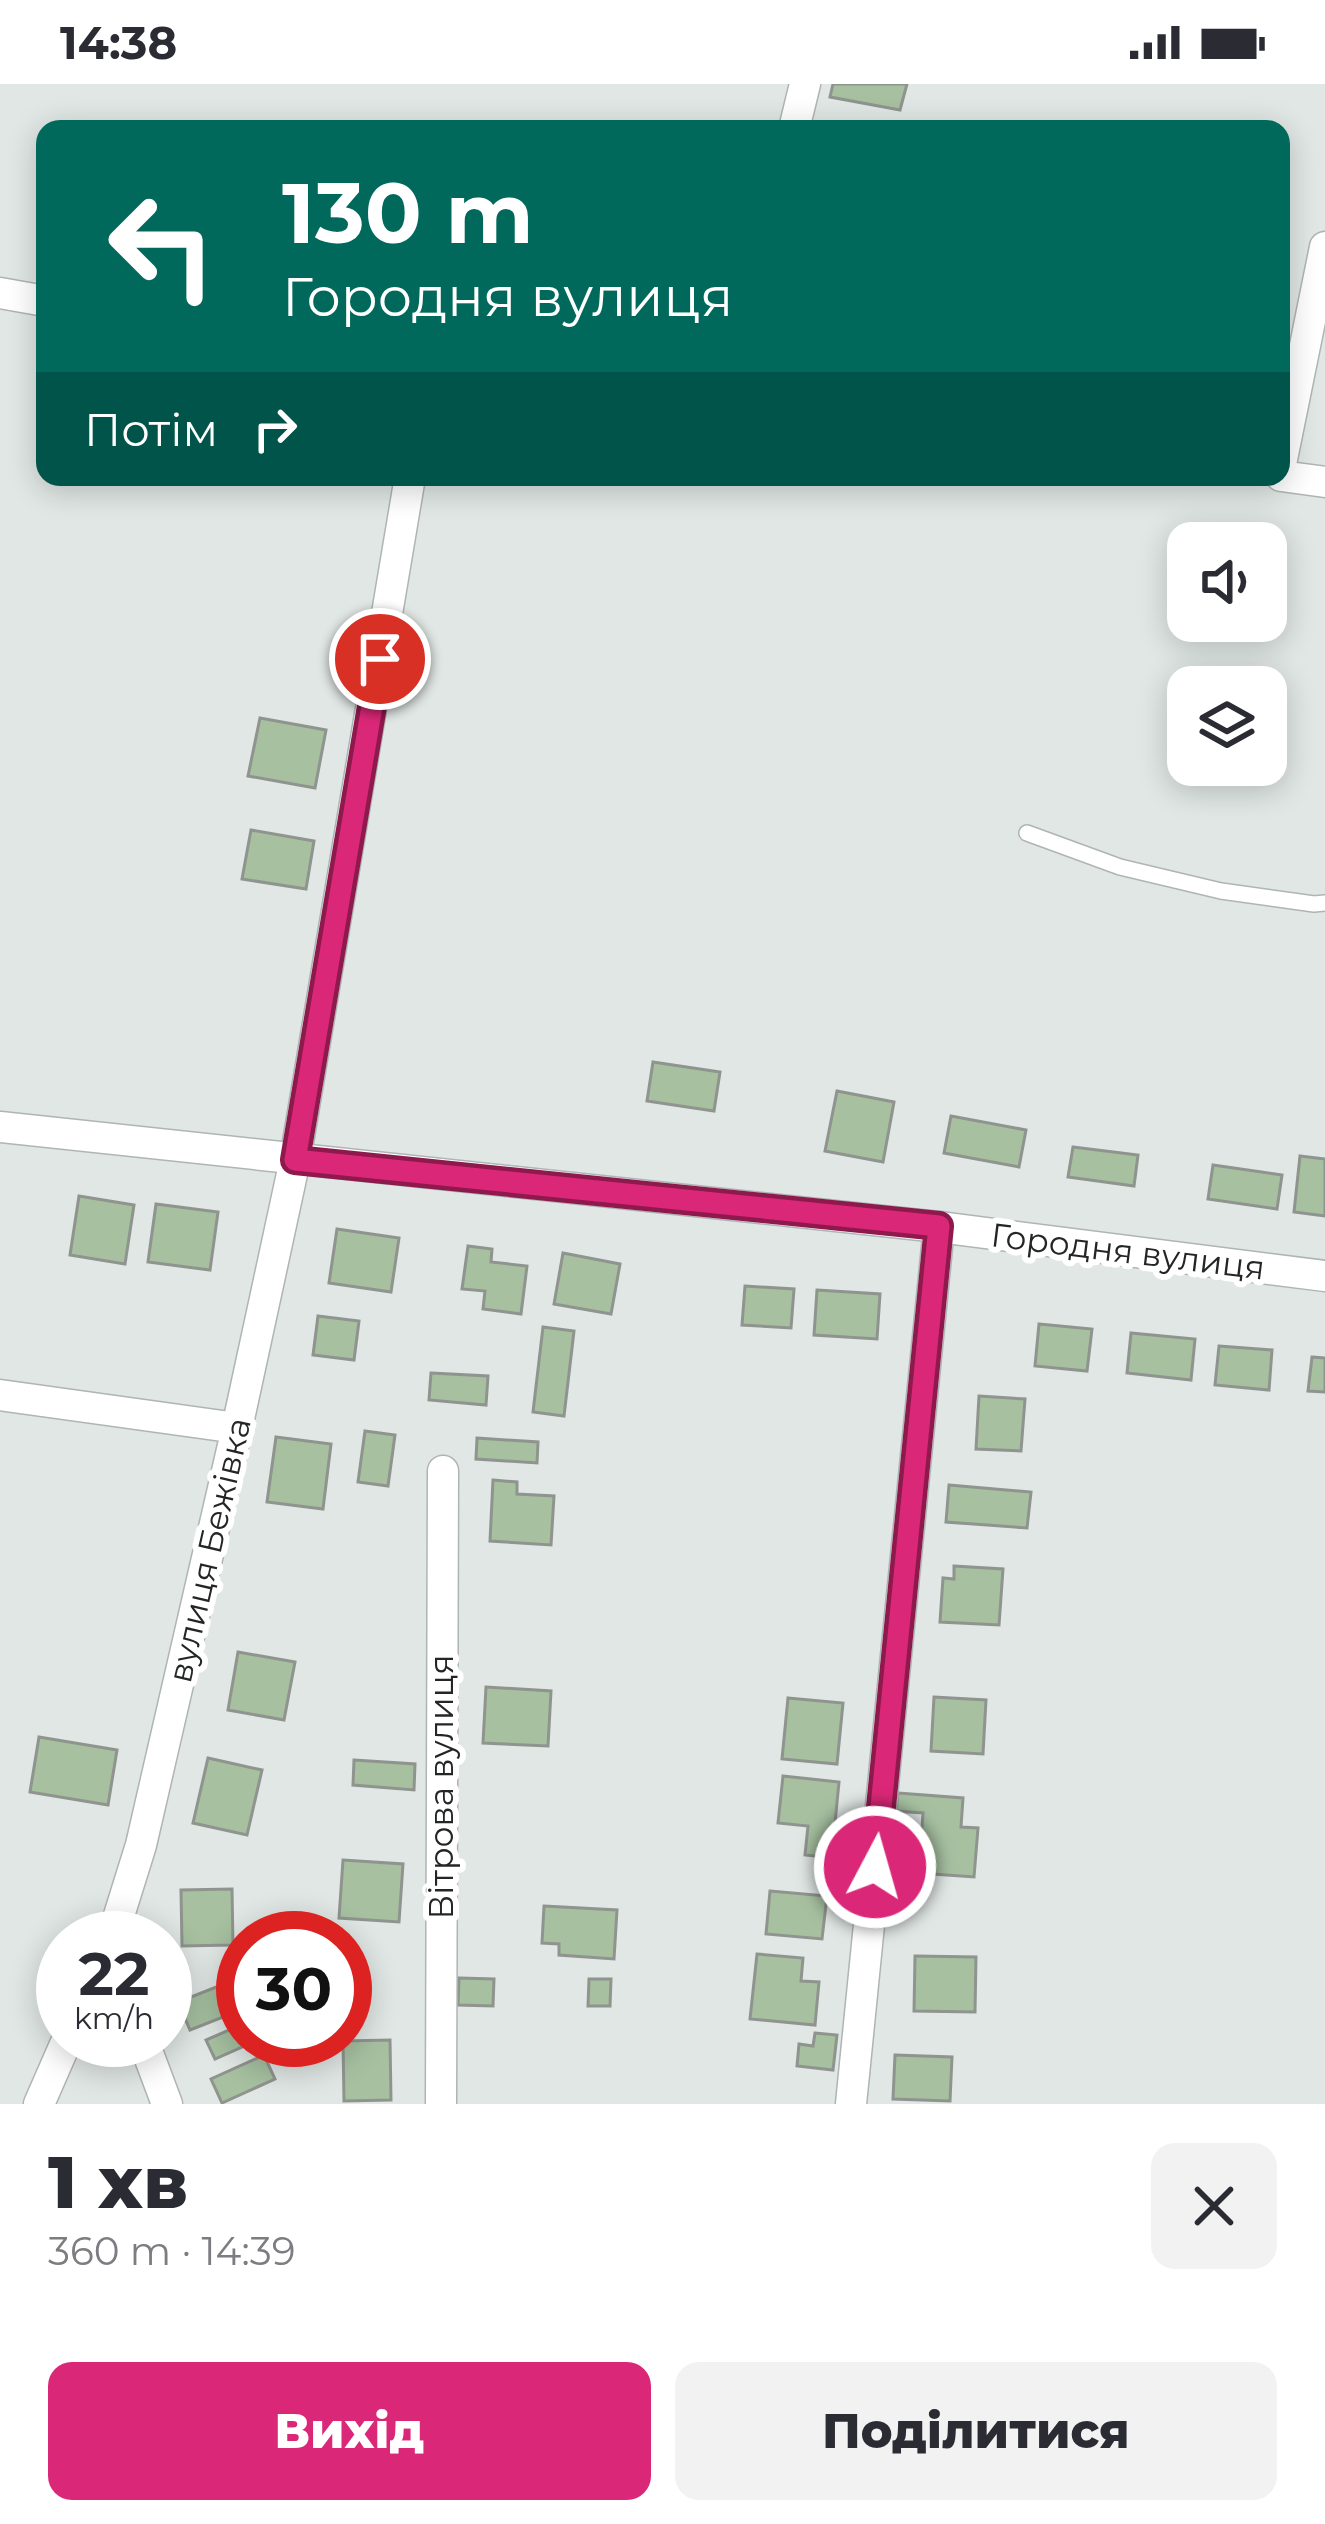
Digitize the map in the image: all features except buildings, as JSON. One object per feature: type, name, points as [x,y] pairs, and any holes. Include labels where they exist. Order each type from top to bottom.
[{"type":"street","points":[[796,120],[805,84]]},
{"type":"street","points":[[1290,420],[1325,247]]},
{"type":"street","points":[[0,293],[36,299]]},
{"type":"street","points":[[1290,477],[1325,482]]},
{"type":"street","name":"вулиця Бежівка","points":[[121,1911],[142,1845],[295,1160],[408,486]]},
{"type":"street","name":"Городня вулиця","points":[[0,1127],[939,1226],[1325,1276]]},
{"type":"street","points":[[851,2104],[939,1226]]},
{"type":"street","points":[[0,1395],[237,1429]]},
{"type":"street","name":"Вітрова вулиця","points":[[441,2104],[443,1471]]},
{"type":"street","points":[[39,2104],[55,2067]]},
{"type":"street","points":[[153,2067],[167,2104]]},
{"type":"lane","points":[[1027,832],[1140,872],[1221,891],[1325,903]]},
{"type":"route","points":[[380,659],[295,1160],[939,1226],[875,1867]]}]
